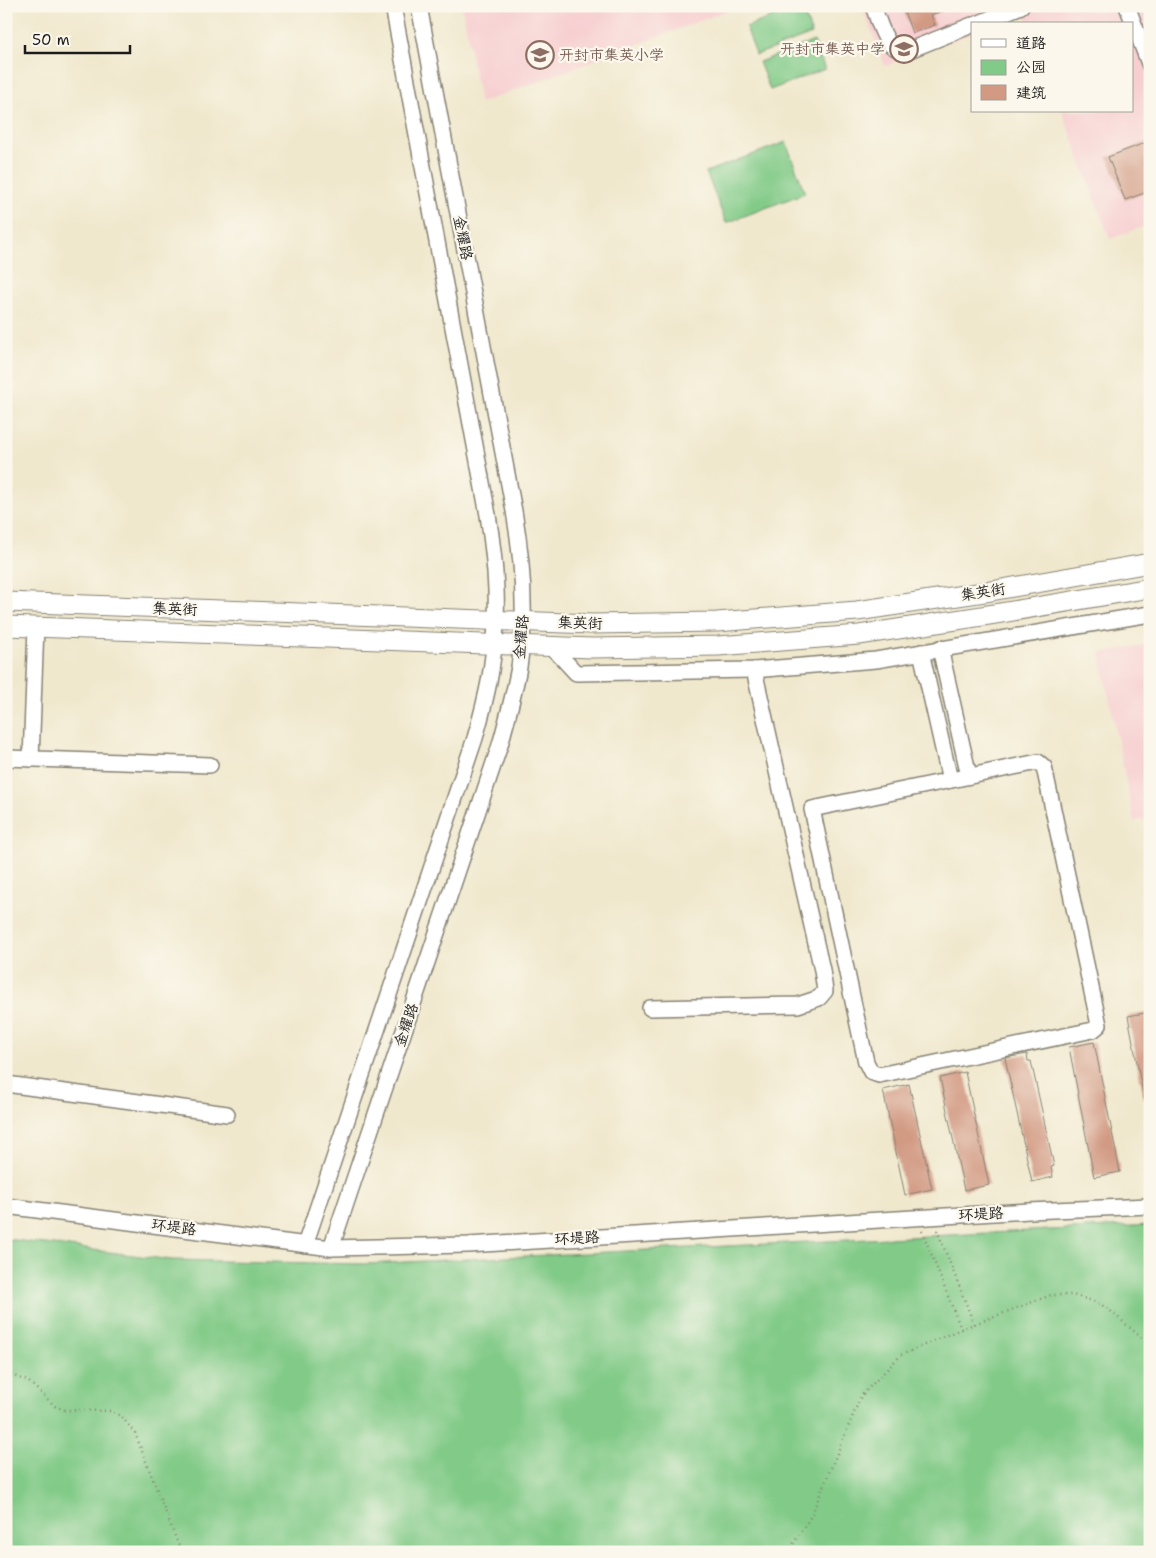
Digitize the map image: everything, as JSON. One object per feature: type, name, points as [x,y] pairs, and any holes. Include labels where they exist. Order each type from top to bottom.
[{"type":"main road","name":"集英街","points":[[6,602],[592,624],[717,622],[856,611],[1001,589],[1150,563]]},
{"type":"main road","name":"集英街","points":[[6,626],[552,647],[718,646],[860,635],[1150,588]]},
{"type":"street","name":"金耀路","points":[[305,1245],[475,738],[488,686],[497,621],[496,573],[488,515],[392,6]]},
{"type":"street","name":"金耀路","points":[[331,1248],[500,745],[514,691],[523,622],[522,571],[516,520],[419,6]]},
{"type":"street","points":[[873,6],[890,44],[907,51],[971,25]]},
{"type":"street","points":[[981,22],[1021,6]]},
{"type":"street","points":[[1127,6],[1133,22]]},
{"type":"street","points":[[1134,24],[1150,66]]},
{"type":"street","points":[[552,647],[576,673],[754,670],[876,660],[1150,614]]},
{"type":"street","points":[[31,759],[36,627]]},
{"type":"street","points":[[940,648],[969,776]]},
{"type":"street","points":[[921,652],[950,780]]},
{"type":"street","points":[[650,1008],[798,1005],[819,998],[825,991],[822,970],[754,670]]},
{"type":"street","points":[[6,758],[210,765]]},
{"type":"street","points":[[1038,762],[1044,768],[1099,1025],[1093,1030],[879,1075],[872,1072],[866,1062],[812,809],[950,780],[1038,762]]},
{"type":"street","points":[[6,1084],[227,1114]]},
{"type":"street","name":"环堤路","points":[[6,1206],[331,1248],[468,1245],[925,1217],[1150,1206]]},
{"type":"path","points":[[925,1217],[974,1324]]},
{"type":"path","points":[[925,1217],[961,1329]]},
{"type":"path","points":[[788,1552],[811,1516],[861,1396],[901,1355],[1051,1294],[1073,1295],[1093,1301],[1107,1308],[1150,1345]]},
{"type":"path","points":[[6,1373],[28,1381],[55,1406],[64,1410],[112,1411],[122,1417],[135,1434],[182,1552]]},
{"type":"shaded area","name":"开封市集英小学","points":[[462,6],[740,6],[480,103]]},
{"type":"shaded area","points":[[862,6],[1150,6],[1150,224],[1110,239],[1062,112],[1134,112],[1134,22],[1028,22],[1024,13],[1001,22],[971,22],[971,33],[885,66]]},
{"type":"shaded area","points":[[1150,644],[1150,819],[1134,821],[1100,653]]},
{"type":"green space","points":[[801,6],[812,34],[756,55],[746,27]]},
{"type":"green space","points":[[814,41],[825,69],[770,90],[759,62]]},
{"type":"green space","points":[[786,142],[805,193],[726,223],[706,172]]},
{"type":"green space","points":[[1150,1225],[1150,1552],[6,1552],[6,1239],[172,1260],[365,1264]]},
{"type":"building","points":[[902,6],[953,7],[931,15],[935,25],[912,33]]},
{"type":"building","points":[[1150,141],[1150,191],[1125,200],[1108,157]]},
{"type":"building","points":[[1150,1012],[1150,1098],[1144,1099],[1128,1016]]},
{"type":"building","points":[[1094,1042],[1120,1172],[1094,1177],[1069,1047]]},
{"type":"building","points":[[1027,1054],[1028,1061],[1031,1061],[1054,1166],[1051,1167],[1053,1177],[1032,1182],[1005,1058]]},
{"type":"building","points":[[965,1072],[989,1185],[964,1190],[940,1078]]},
{"type":"building","points":[[909,1084],[932,1189],[905,1195],[883,1090]]},
{"type":"place","name":"开封市集英中学","points":[[904,49]]},
{"type":"place","name":"开封市集英小学","points":[[540,55]]}]
